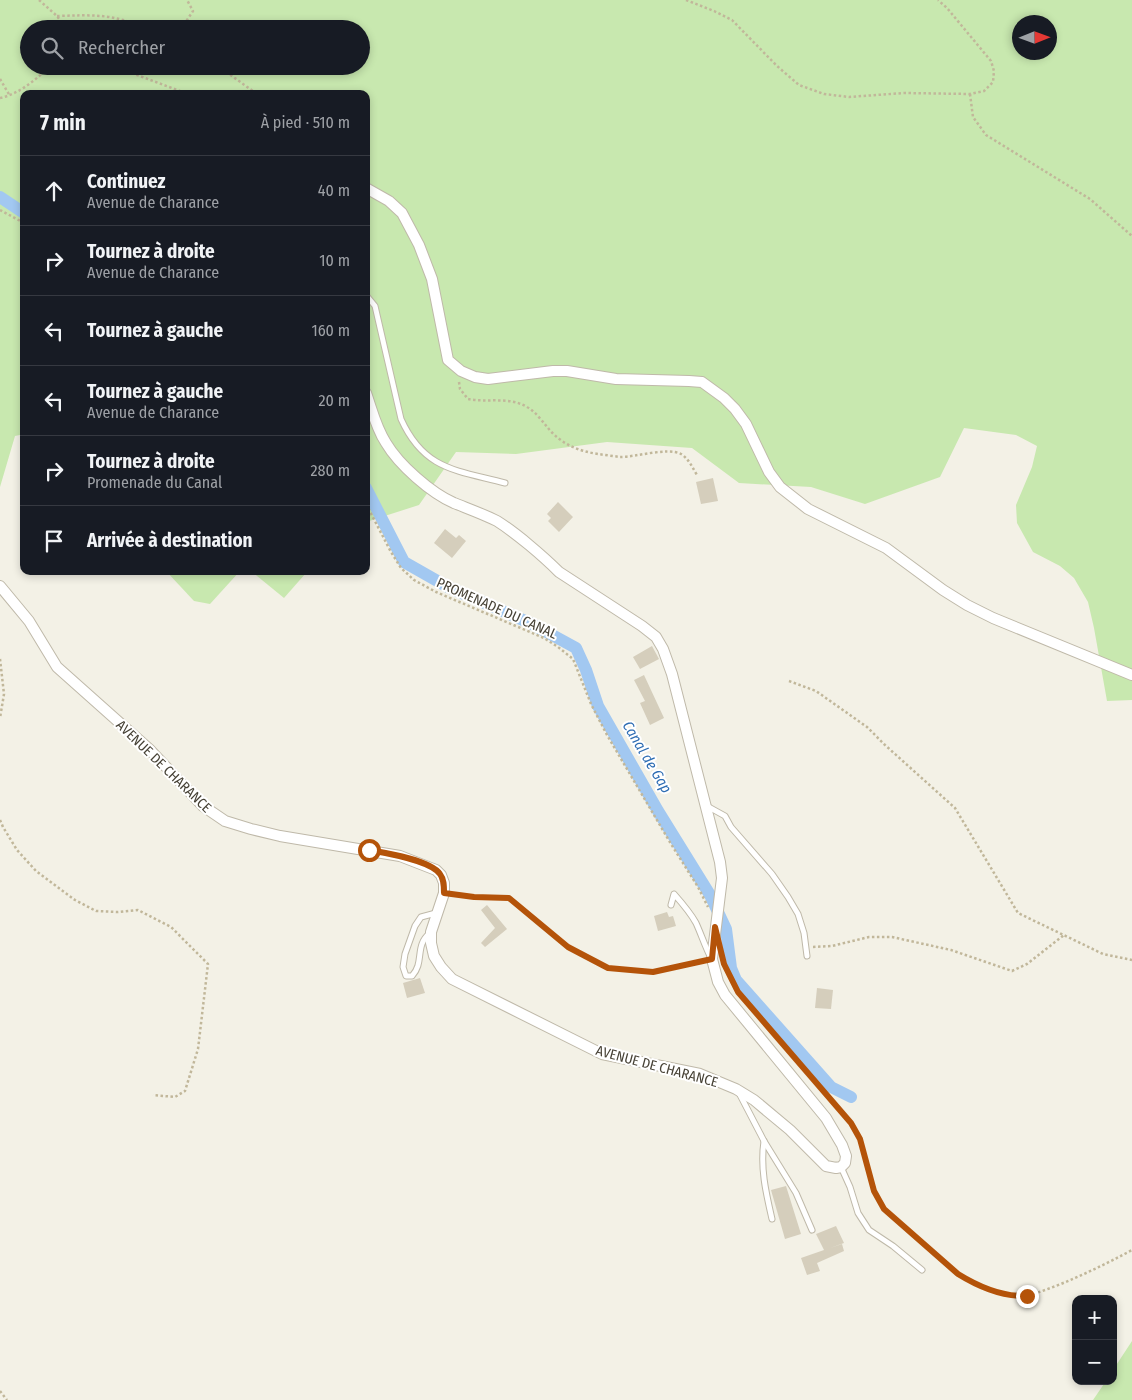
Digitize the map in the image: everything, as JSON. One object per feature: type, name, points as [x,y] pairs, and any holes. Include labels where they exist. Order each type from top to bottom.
[{"type":"street","points":[[370,190],[389,201],[402,213],[419,245],[432,279],[448,360],[461,371],[488,380],[567,371],[616,379],[702,382],[736,409],[746,424],[769,472],[780,487],[808,509],[886,548],[943,590],[967,605],[993,618],[1132,675]]},
{"type":"street","points":[[370,405],[378,430],[387,445],[424,483],[454,503],[486,515],[499,523],[559,572],[656,637],[663,649],[672,674],[720,862],[722,878],[719,902],[713,912],[712,959],[718,982],[725,995],[826,1118],[846,1156],[845,1163],[841,1167]]},
{"type":"street","name":"AVENUE DE CHARANCE","points":[[0,586],[29,621],[57,668],[150,749],[202,806],[225,821],[251,829],[415,860],[436,870],[441,875],[444,883],[444,893]]},
{"type":"street","points":[[430,932],[444,893]]},
{"type":"street","name":"AVENUE DE CHARANCE","points":[[430,932],[434,956],[441,967],[452,978],[484,996],[602,1054],[700,1074],[736,1089],[754,1100],[790,1130],[826,1166],[841,1167]]},
{"type":"lane","points":[[370,300],[374,306],[401,419],[407,433],[416,445],[433,461],[448,468],[505,483]]},
{"type":"lane","points":[[705,805],[725,816],[731,827],[782,889],[798,914],[804,933],[807,956]]},
{"type":"lane","points":[[671,905],[674,894],[684,905],[696,924],[703,943],[712,959]]},
{"type":"lane","points":[[430,932],[423,938],[420,960],[416,971],[412,976],[406,976],[403,966],[415,926],[421,917],[437,913]]},
{"type":"lane","points":[[736,1089],[764,1141],[796,1193],[812,1230]]},
{"type":"lane","points":[[764,1141],[762,1158],[763,1176],[772,1219]]},
{"type":"lane","points":[[841,1167],[850,1187],[858,1213],[869,1230],[893,1246],[922,1270]]},
{"type":"path","points":[[40,0],[60,20]]},
{"type":"path","points":[[187,20],[193,10],[188,0]]},
{"type":"path","points":[[686,0],[732,20],[799,85],[824,94],[850,96],[904,93],[970,94],[984,91],[993,82],[994,71],[991,61],[938,0]]},
{"type":"path","points":[[58,16],[102,15],[125,20]]},
{"type":"path","points":[[0,98],[10,96],[40,75]]},
{"type":"path","points":[[137,75],[177,90]]},
{"type":"path","points":[[231,75],[251,90]]},
{"type":"path","points":[[0,79],[10,96]]},
{"type":"path","points":[[970,94],[972,118],[986,136],[1090,199],[1132,236]]},
{"type":"path","points":[[0,210],[20,221]]},
{"type":"path","points":[[461,371],[458,379],[460,389],[468,399],[515,402],[528,407],[540,417],[549,430],[567,445],[596,454],[620,457],[667,452],[679,453],[690,462],[697,475]]},
{"type":"path","name":"PROMENADE DU CANAL","points":[[370,512],[401,568],[414,580],[436,592],[544,638],[573,660],[591,704],[607,735],[713,912]]},
{"type":"path","points":[[0,659],[4,694],[0,718]]},
{"type":"path","points":[[789,681],[816,691],[867,727],[955,808],[1018,913],[1103,954],[1132,960]]},
{"type":"path","points":[[0,820],[17,850],[36,870],[75,900],[96,911],[118,912],[138,910],[171,927],[208,964],[198,1049],[185,1091],[175,1098],[153,1095]]},
{"type":"path","points":[[444,893],[474,897],[509,898],[568,947],[608,968],[653,972],[712,959]]},
{"type":"path","points":[[806,948],[832,946],[869,937],[892,937],[951,950],[1012,971],[1027,964],[1064,935]]},
{"type":"path","points":[[727,971],[738,992],[851,1123],[860,1139],[874,1191],[884,1209],[958,1274],[971,1282],[996,1292],[1027,1296],[1094,1271],[1132,1250]]},
{"type":"path","points":[[0,1391],[7,1400]]},
{"type":"green space","points":[[0,0],[1132,0],[1132,700],[1107,701],[1088,602],[1074,578],[1060,566],[1033,552],[1017,523],[1016,505],[1032,467],[1037,446],[1016,435],[964,428],[940,477],[865,504],[811,487],[739,483],[692,448],[607,442],[516,454],[456,452],[419,505],[370,521],[370,90],[20,90],[20,435],[15,436],[0,487]]},
{"type":"green space","points":[[170,575],[236,575],[210,604],[194,601]]},
{"type":"green space","points":[[256,575],[304,575],[284,598]]},
{"type":"green space","points":[[1132,1341],[1132,1400],[1093,1400],[1103,1385],[1117,1385],[1117,1364]]},
{"type":"building","points":[[713,478],[718,501],[701,504],[696,482]]},
{"type":"building","points":[[558,502],[573,517],[559,532],[548,521],[551,518],[547,514]]},
{"type":"building","points":[[445,529],[456,538],[459,535],[466,541],[452,558],[434,543]]},
{"type":"building","points":[[652,646],[659,659],[640,669],[633,657]]},
{"type":"building","points":[[644,675],[664,718],[650,725],[640,703],[645,701],[634,680]]},
{"type":"building","points":[[487,905],[507,929],[485,947],[481,943],[495,928],[481,910]]},
{"type":"building","points":[[667,912],[669,917],[673,916],[676,926],[658,931],[654,916]]},
{"type":"building","points":[[420,978],[425,993],[407,998],[403,983]]},
{"type":"building","points":[[817,988],[833,990],[831,1009],[815,1008]]},
{"type":"building","points":[[786,1186],[801,1234],[785,1239],[771,1190]]},
{"type":"building","points":[[836,1226],[844,1243],[830,1248],[842,1244],[844,1251],[817,1263],[820,1271],[807,1275],[801,1258],[824,1250],[816,1234]]},
{"type":"waterway","name":"Canal de Gap","points":[[0,197],[20,210]]},
{"type":"waterway","name":"Canal de Gap","points":[[370,496],[404,562],[448,587],[532,624],[576,648],[586,670],[598,706],[658,811],[710,895],[726,929],[731,968],[736,980],[831,1087],[851,1097]]},
{"type":"route","points":[[369,850],[415,860],[436,870],[441,875],[444,883],[444,893],[474,897],[509,898],[568,947],[608,968],[653,972],[712,959],[715,927],[724,964],[738,992],[851,1123],[860,1139],[874,1191],[884,1209],[958,1274],[971,1282],[996,1292],[1027,1296]]}]
